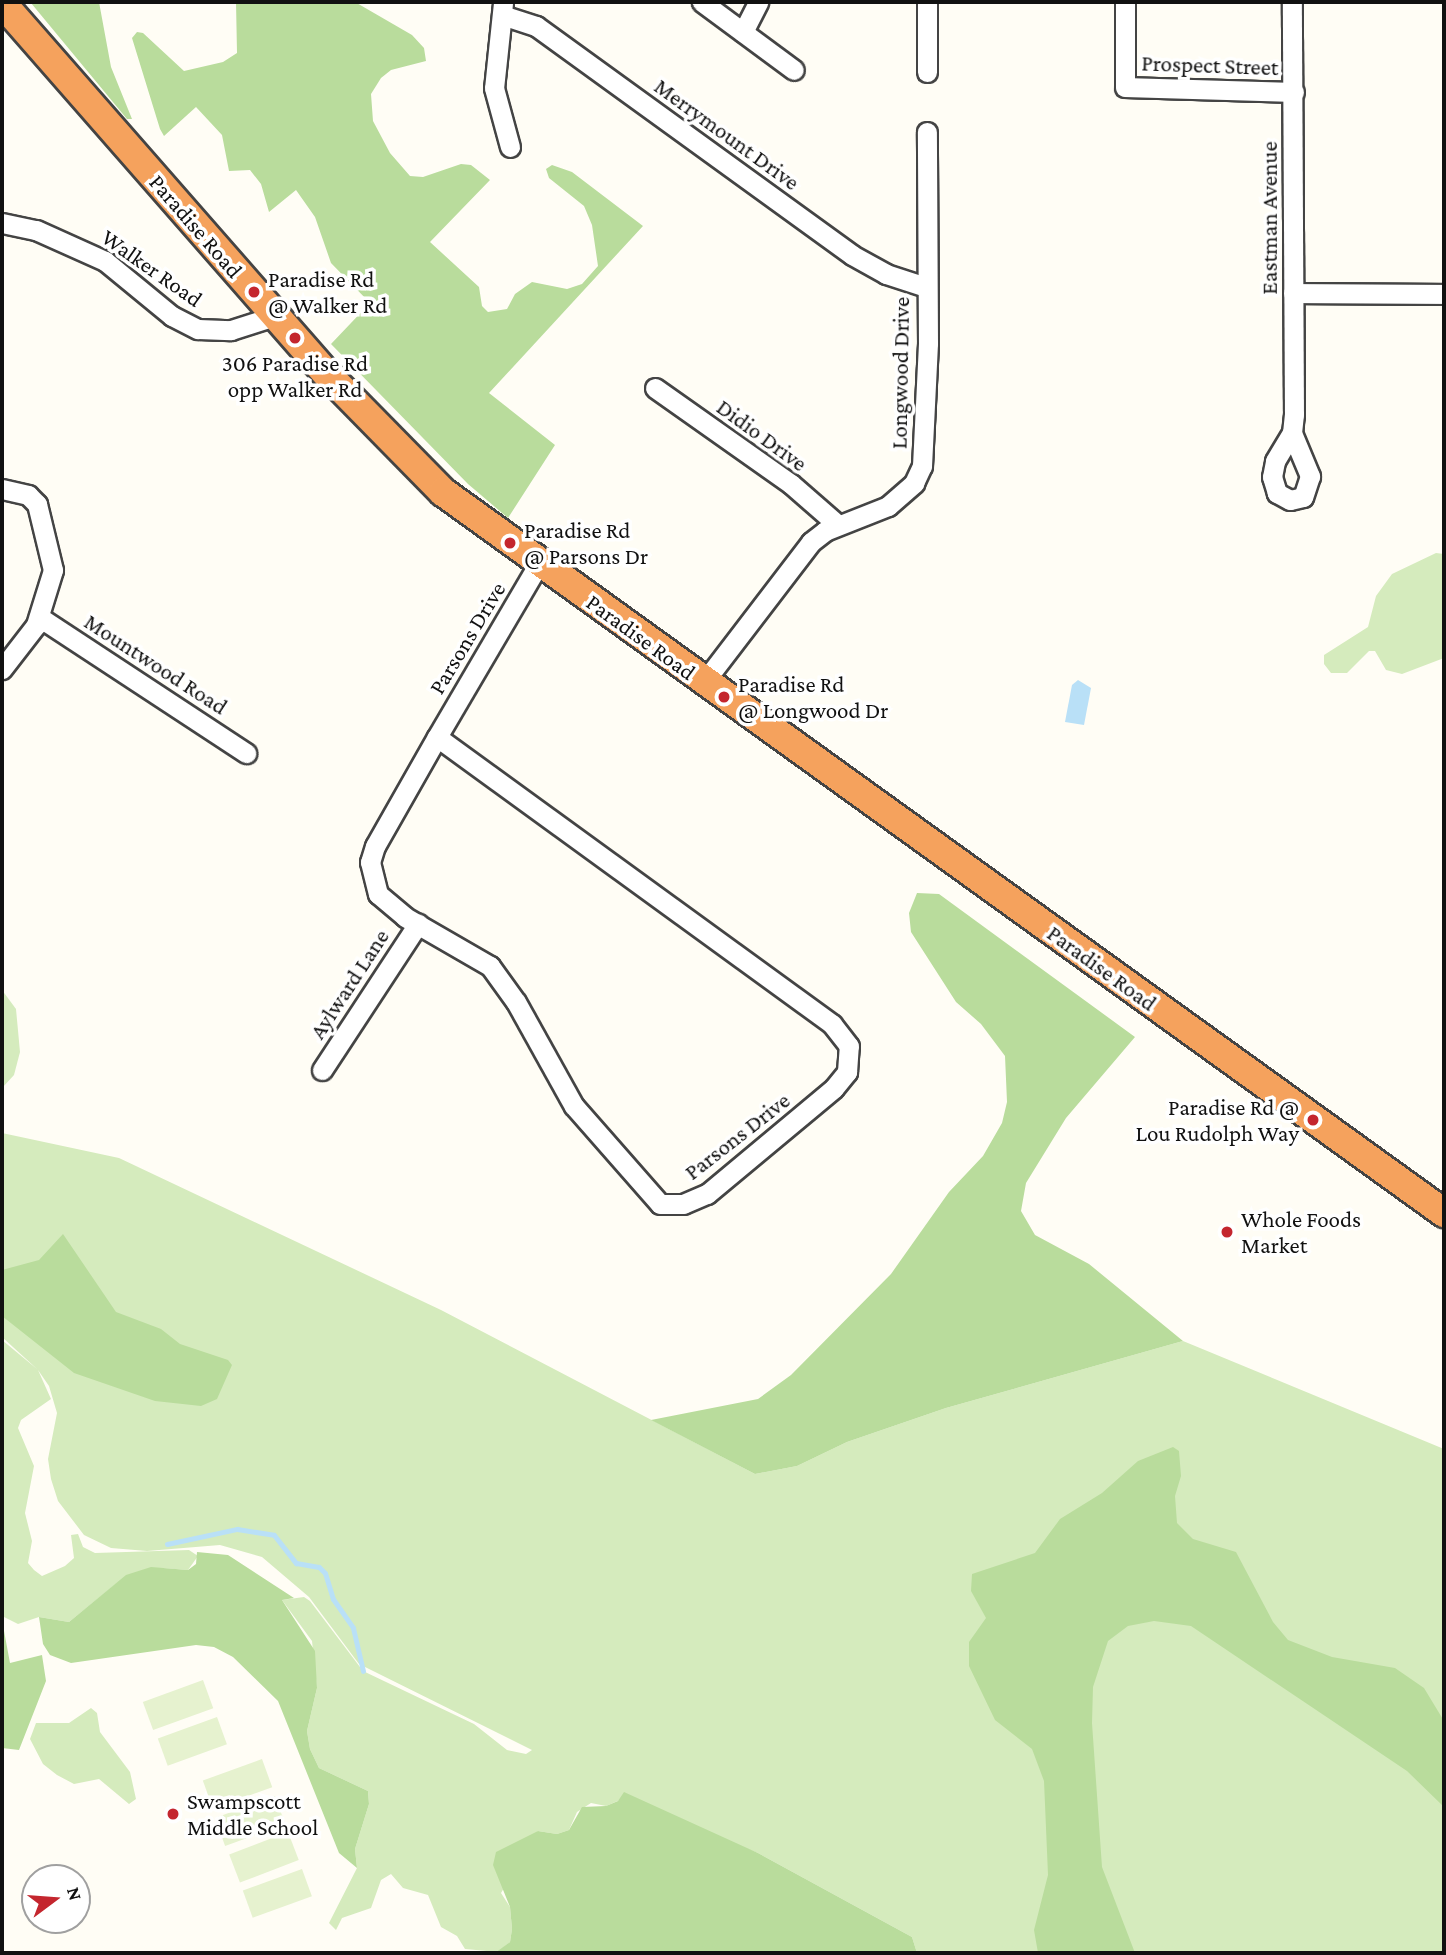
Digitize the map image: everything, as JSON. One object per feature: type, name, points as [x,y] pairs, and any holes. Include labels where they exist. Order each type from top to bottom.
[{"type":"highway","name":"Paradise Road","points":[[4,11],[275,316],[424,474],[471,516],[1444,1213]]},
{"type":"street","points":[[702,2],[794,70]]},
{"type":"street","points":[[743,32],[758,2]]},
{"type":"street","points":[[927,2],[927,72]]},
{"type":"street","name":"Prospect Street","points":[[1125,2],[1125,87],[1294,92]]},
{"type":"street","name":"Eastman Avenue","points":[[1292,2],[1292,433]]},
{"type":"street","points":[[502,8],[494,88],[510,147]]},
{"type":"street","name":"Merrymount Drive","points":[[502,8],[536,26],[852,255],[886,274],[926,287]]},
{"type":"street","name":"Longwood Drive","points":[[704,682],[801,554],[838,525],[888,506],[914,483],[922,466],[927,132]]},
{"type":"street","name":"Walker Road","points":[[2,223],[46,234],[104,261],[172,316],[198,330],[221,332],[275,316]]},
{"type":"street","points":[[1293,293],[1444,294]]},
{"type":"street","name":"Didio Drive","points":[[655,388],[791,484],[838,525]]},
{"type":"street","points":[[2,489],[28,495],[44,520],[53,570],[39,617],[2,669]]},
{"type":"street","name":"Parsons Drive","points":[[437,737],[832,1024],[849,1046],[847,1072],[822,1100],[707,1194],[683,1204],[660,1204],[574,1106],[516,1002],[490,966],[418,924],[378,894],[370,862],[375,846],[437,737],[539,563]]},
{"type":"street","name":"Mountwood Road","points":[[39,617],[246,753]]},
{"type":"street","name":"Aylward Lane","points":[[322,1070],[418,924]]},
{"type":"green space","points":[[99,2],[111,67],[132,119],[127,119],[31,3]]},
{"type":"green space","points":[[236,2],[355,2],[412,35],[424,48],[426,61],[391,70],[381,78],[371,94],[373,121],[390,153],[410,176],[423,177],[461,164],[471,165],[490,180],[430,242],[479,287],[482,306],[488,312],[507,309],[515,294],[532,282],[567,289],[582,284],[598,266],[592,225],[584,206],[549,178],[546,169],[552,165],[572,172],[643,226],[489,393],[555,445],[508,518],[468,484],[331,344],[370,303],[331,263],[315,217],[296,190],[269,212],[261,184],[250,170],[229,171],[222,135],[196,107],[164,136],[160,129],[132,38],[137,32],[143,33],[184,71],[223,62],[237,53]]},
{"type":"green space","points":[[1436,553],[1444,554],[1444,658],[1402,674],[1386,670],[1375,651],[1369,651],[1347,673],[1331,673],[1324,664],[1324,655],[1368,627],[1376,596],[1392,574]]},
{"type":"green space","points":[[917,893],[939,894],[1135,1037],[1066,1118],[1026,1183],[1021,1211],[1035,1235],[1089,1264],[1183,1341],[946,1408],[847,1442],[797,1466],[755,1474],[651,1420],[758,1399],[791,1375],[891,1274],[949,1192],[983,1156],[1002,1123],[1007,1102],[1005,1056],[981,1024],[956,1002],[911,932],[909,913]]},
{"type":"green space","points":[[2,990],[16,1009],[20,1052],[14,1075],[3,1087]]},
{"type":"green space","points":[[2,1133],[119,1158],[441,1310],[755,1474],[797,1466],[847,1442],[946,1408],[1183,1341],[1444,1449],[1444,1953],[917,1953],[912,1937],[758,1853],[620,1800],[606,1806],[591,1803],[577,1812],[569,1830],[557,1834],[538,1831],[501,1893],[510,1907],[512,1929],[510,1942],[498,1952],[465,1949],[457,1936],[441,1927],[428,1895],[403,1888],[391,1874],[381,1880],[371,1908],[342,1918],[336,1930],[329,1923],[357,1868],[355,1849],[369,1804],[368,1791],[319,1768],[310,1749],[307,1731],[317,1688],[312,1641],[282,1600],[304,1597],[310,1601],[363,1671],[474,1724],[507,1750],[526,1754],[532,1750],[359,1664],[309,1597],[262,1557],[220,1545],[147,1551],[111,1548],[84,1535],[58,1501],[51,1479],[48,1459],[57,1413],[49,1386],[38,1370],[51,1399],[21,1420],[18,1428],[34,1466],[25,1513],[32,1541],[28,1563],[34,1570],[42,1576],[65,1566],[74,1558],[71,1535],[78,1534],[83,1547],[95,1553],[189,1550],[198,1556],[188,1570],[162,1568],[117,1583],[69,1622],[39,1617],[18,1624],[2,1616],[2,1340],[37,1369],[2,1337]]},
{"type":"green space","points":[[63,1234],[116,1312],[161,1329],[180,1344],[228,1360],[232,1365],[217,1399],[201,1406],[155,1401],[74,1373],[2,1316],[2,1270],[39,1260]]},
{"type":"green space","points":[[1173,1447],[1179,1451],[1181,1476],[1175,1496],[1177,1523],[1193,1539],[1236,1552],[1273,1622],[1288,1640],[1332,1657],[1395,1668],[1424,1688],[1444,1721],[1444,1807],[1407,1771],[1191,1626],[1154,1621],[1128,1626],[1108,1641],[1093,1687],[1092,1723],[1102,1867],[1135,1953],[1038,1953],[1034,1930],[1048,1875],[1044,1781],[1032,1749],[995,1720],[969,1666],[969,1642],[986,1618],[971,1591],[972,1574],[1035,1553],[1060,1519],[1102,1493],[1138,1461]]},
{"type":"green space","points":[[197,1552],[228,1555],[294,1598],[282,1600],[315,1651],[317,1688],[307,1731],[310,1749],[319,1768],[368,1791],[369,1804],[355,1849],[357,1868],[339,1853],[278,1701],[233,1657],[214,1647],[196,1645],[71,1663],[50,1655],[43,1644],[39,1617],[69,1622],[126,1575],[151,1567],[188,1570],[196,1564]]},
{"type":"green space","points":[[2,1620],[10,1663],[42,1655],[46,1681],[19,1750],[2,1748]]},
{"type":"green space","points":[[203,1680],[213,1708],[153,1730],[143,1702]]},
{"type":"green space","points":[[91,1708],[97,1713],[100,1732],[130,1772],[136,1799],[129,1804],[99,1779],[74,1784],[57,1775],[43,1764],[30,1739],[36,1723],[69,1723]]},
{"type":"green space","points":[[217,1717],[227,1744],[168,1766],[158,1739]]},
{"type":"green space","points":[[262,1759],[272,1787],[213,1809],[203,1781]]},
{"type":"green space","points":[[624,1792],[758,1853],[912,1937],[917,1953],[495,1953],[510,1942],[512,1929],[510,1907],[493,1865],[496,1852],[538,1831],[557,1834],[569,1830],[582,1807],[606,1806],[618,1801]]},
{"type":"green space","points":[[275,1796],[285,1824],[225,1846],[215,1818]]},
{"type":"green space","points":[[288,1832],[299,1860],[240,1883],[229,1855]]},
{"type":"green space","points":[[302,1869],[312,1896],[253,1918],[243,1891]]},
{"type":"water","points":[[1078,680],[1091,688],[1084,725],[1065,722],[1072,685]]},
{"type":"waterway","points":[[167,1544],[237,1529],[274,1535],[296,1563],[319,1567],[325,1573],[333,1599],[353,1628],[363,1671]]},
{"type":"place","name":"Paradise Rd @ Walker Rd","points":[[254,292]]},
{"type":"place","name":"306 Paradise Rd opp Walker Rd","points":[[295,338]]},
{"type":"place","name":"Paradise Rd @ Parsons Dr","points":[[510,543]]},
{"type":"place","name":"Paradise Rd @ Longwood Dr","points":[[724,697]]},
{"type":"place","name":"Paradise Rd @ Lou Rudolph Way","points":[[1313,1120]]},
{"type":"place","name":"Whole Foods Market","points":[[1227,1232]]},
{"type":"place","name":"Swampscott Middle School","points":[[173,1814]]}]
